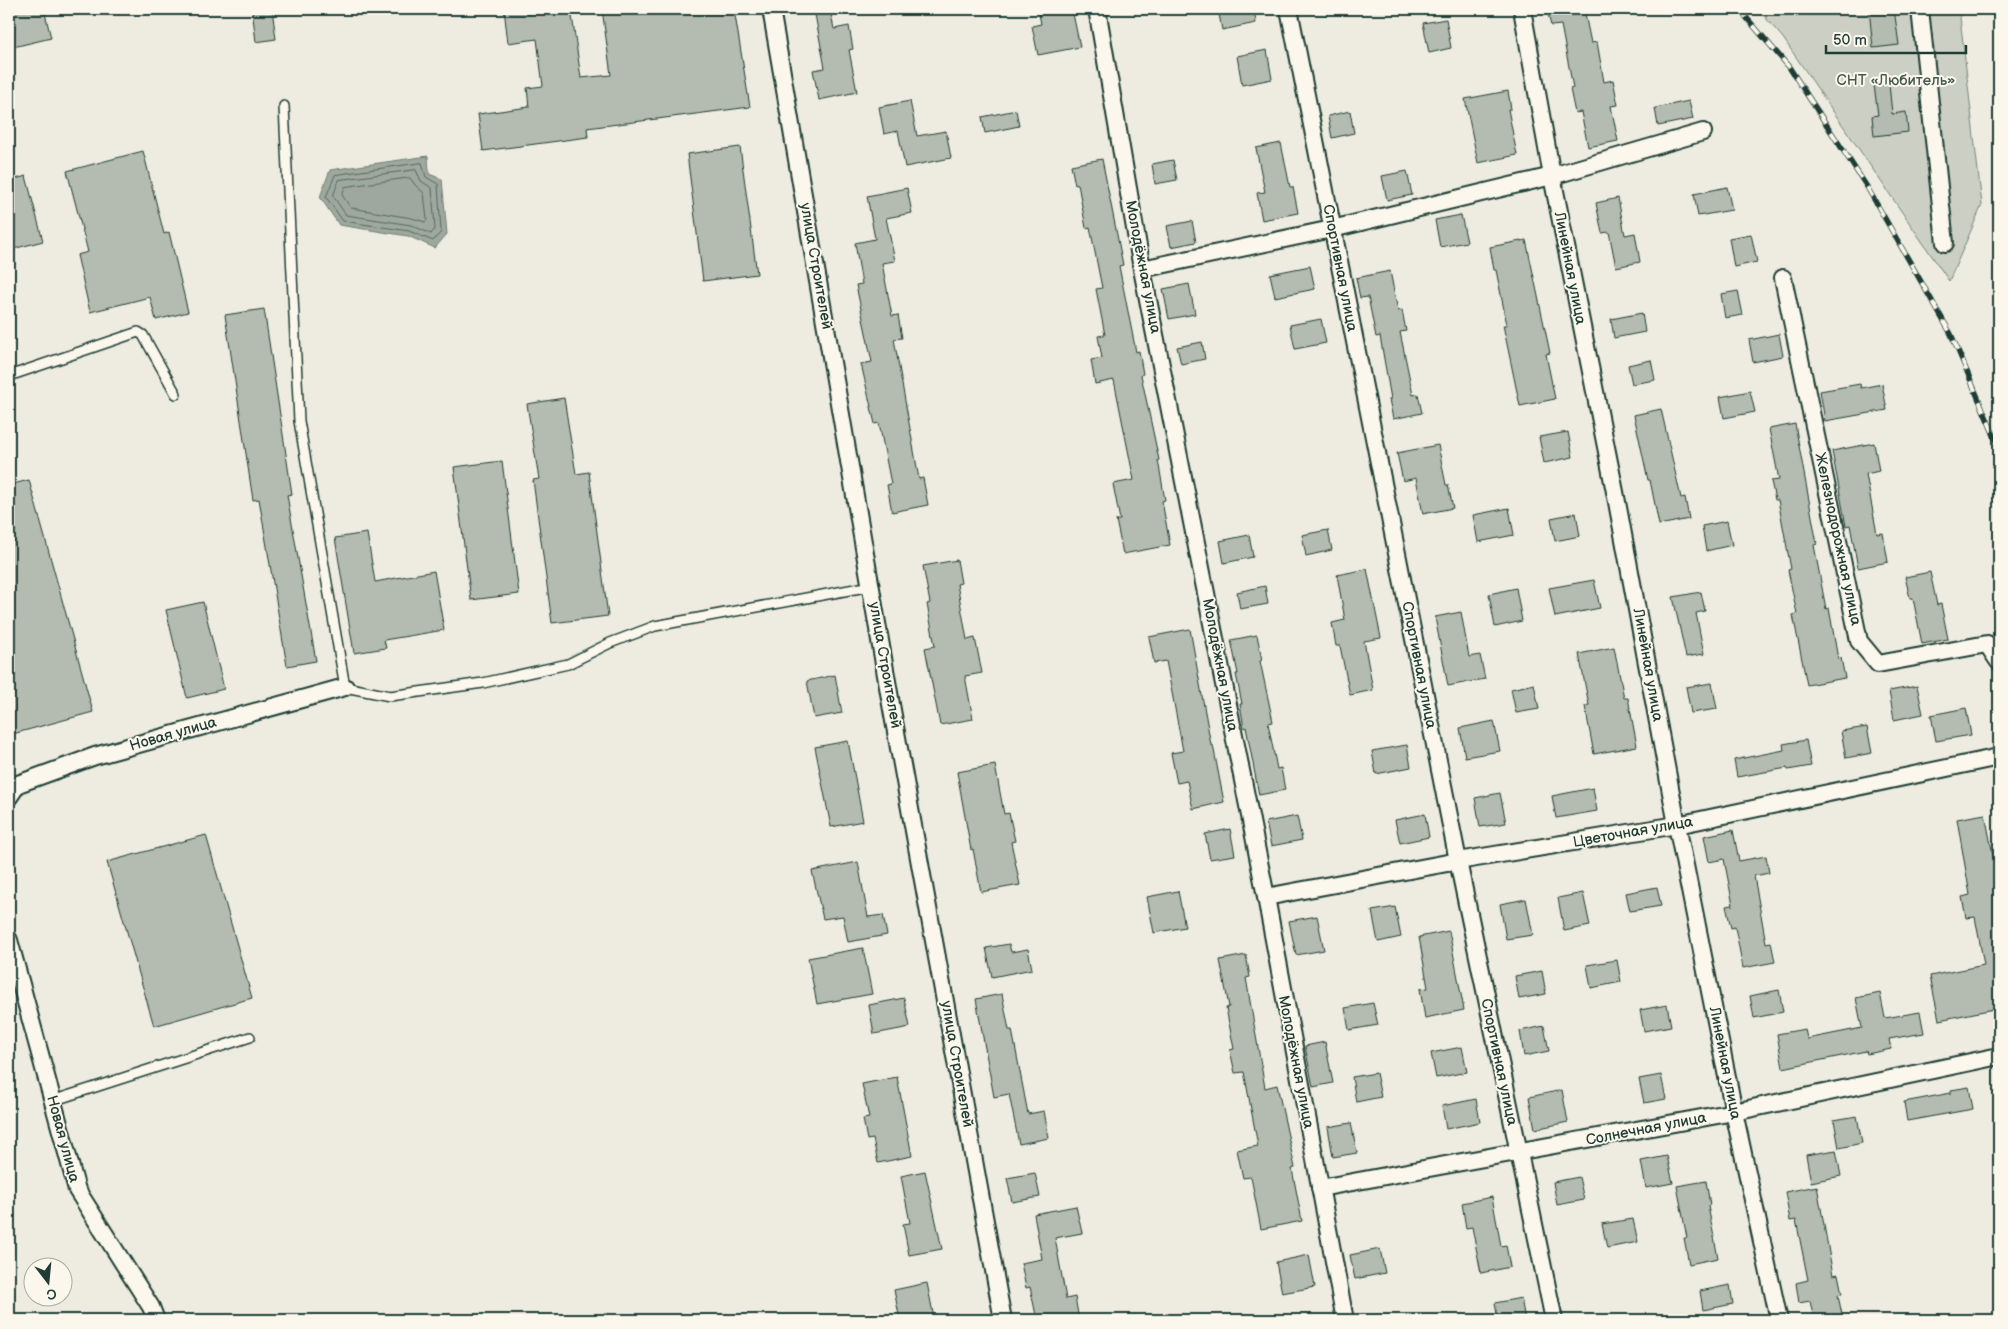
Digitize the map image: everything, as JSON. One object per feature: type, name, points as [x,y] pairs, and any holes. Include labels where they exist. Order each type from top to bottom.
[{"type":"street","name":"улица Строителей","points":[[771,9],[871,586],[1004,1320]]},
{"type":"street","name":"Молодёжная улица","points":[[1096,9],[1142,269],[1266,897],[1345,1320]]},
{"type":"street","name":"Спортивная улица","points":[[1289,9],[1458,861],[1554,1320]]},
{"type":"street","name":"Линейная улица","points":[[1522,9],[1552,176],[1618,502],[1677,825],[1734,1112],[1779,1320]]},
{"type":"street","points":[[1920,9],[1946,243]]},
{"type":"street","points":[[1142,269],[1332,229],[1552,176],[1703,132]]},
{"type":"street","name":"Железнодорожная улица","points":[[1783,278],[1859,641],[1878,664],[1987,644],[1999,662]]},
{"type":"street","name":"Новая улица","points":[[9,797],[18,784],[95,756],[345,686]]},
{"type":"street","name":"Цветочная улица","points":[[1266,897],[1458,861],[1677,825],[1999,757]]},
{"type":"street","name":"Новая улица","points":[[10,947],[77,1190],[151,1307],[156,1320]]},
{"type":"street","name":"Солнечная улица","points":[[1320,1188],[1734,1112],[1999,1056]]},
{"type":"lane","points":[[284,106],[299,421],[345,686],[390,696],[483,683],[568,664],[610,643],[655,626],[871,586]]},
{"type":"lane","points":[[9,376],[138,332],[143,335],[176,394]]},
{"type":"lane","points":[[52,1101],[250,1037]]},
{"type":"green space","name":"СНТ «Любитель»","points":[[1758,9],[1959,9],[1982,205],[1949,281],[1783,38]]},
{"type":"water","points":[[428,156],[429,174],[442,179],[447,234],[435,248],[408,236],[339,225],[320,197],[330,170]]},
{"type":"building","points":[[20,9],[44,9],[51,38],[9,48],[9,12]]},
{"type":"building","points":[[252,9],[272,9],[276,39],[256,42]]},
{"type":"building","points":[[504,9],[571,9],[581,78],[611,75],[602,9],[734,9],[750,107],[587,128],[588,137],[483,151],[478,114],[529,107],[527,88],[543,86],[537,39],[508,43]]},
{"type":"building","points":[[814,9],[830,9],[834,29],[849,26],[853,49],[849,50],[857,92],[819,100],[813,70],[825,68]]},
{"type":"building","points":[[1038,9],[1072,9],[1080,47],[1038,55],[1032,26],[1041,24]]},
{"type":"building","points":[[1218,9],[1254,9],[1256,23],[1222,30]]},
{"type":"building","points":[[1547,9],[1584,9],[1591,43],[1597,42],[1604,82],[1613,80],[1618,105],[1611,106],[1618,141],[1588,147],[1581,112],[1575,113],[1570,89],[1573,88],[1561,25],[1551,26]]},
{"type":"building","points":[[1869,9],[1894,9],[1899,45],[1873,48]]},
{"type":"building","points":[[1446,19],[1451,48],[1429,53],[1423,23]]},
{"type":"building","points":[[1267,50],[1272,79],[1242,85],[1237,56]]},
{"type":"building","points":[[1889,84],[1892,114],[1906,112],[1908,132],[1874,136],[1872,116],[1878,115],[1874,85]]},
{"type":"building","points":[[1508,91],[1511,109],[1508,109],[1517,155],[1478,163],[1465,99]]},
{"type":"building","points":[[910,101],[917,136],[946,131],[951,158],[905,167],[898,131],[884,134],[879,107]]},
{"type":"building","points":[[1689,101],[1693,119],[1658,126],[1655,108]]},
{"type":"building","points":[[1016,110],[1019,126],[985,133],[982,117]]},
{"type":"building","points":[[1350,111],[1354,133],[1332,138],[1328,116]]},
{"type":"building","points":[[1281,143],[1290,187],[1293,187],[1298,213],[1262,220],[1257,193],[1265,192],[1256,148]]},
{"type":"building","points":[[740,147],[757,274],[703,281],[687,154]]},
{"type":"building","points":[[143,151],[164,234],[169,232],[188,312],[156,320],[150,297],[90,312],[77,255],[88,252],[67,171]]},
{"type":"building","points":[[1102,159],[1123,265],[1119,266],[1136,352],[1139,351],[1143,374],[1141,375],[1159,460],[1165,500],[1162,501],[1170,545],[1123,554],[1116,520],[1120,520],[1113,484],[1134,480],[1114,380],[1095,384],[1091,360],[1102,358],[1098,336],[1105,335],[1096,289],[1102,288],[1090,227],[1086,228],[1078,184],[1075,185],[1071,165]]},
{"type":"building","points":[[1173,160],[1177,180],[1155,184],[1152,164]]},
{"type":"building","points":[[1407,171],[1412,195],[1387,200],[1382,176]]},
{"type":"building","points":[[26,176],[43,241],[9,250],[9,181]]},
{"type":"building","points":[[1727,187],[1732,210],[1698,216],[1694,194]]},
{"type":"building","points":[[907,188],[912,213],[886,218],[895,261],[882,263],[892,316],[898,315],[902,338],[894,339],[919,479],[923,478],[928,505],[892,512],[887,485],[891,484],[879,423],[875,424],[861,364],[872,362],[856,285],[862,284],[855,243],[875,239],[867,196]]},
{"type":"building","points":[[1618,198],[1625,235],[1635,233],[1640,262],[1616,267],[1609,232],[1602,233],[1596,203]]},
{"type":"building","points":[[1461,215],[1467,242],[1440,247],[1435,220]]},
{"type":"building","points":[[1192,221],[1196,242],[1171,247],[1167,226]]},
{"type":"building","points":[[1751,234],[1757,262],[1734,267],[1729,238]]},
{"type":"building","points":[[1526,240],[1550,353],[1546,354],[1555,399],[1520,406],[1503,325],[1507,325],[1490,247]]},
{"type":"building","points":[[1310,266],[1315,289],[1275,297],[1270,274]]},
{"type":"building","points":[[1390,271],[1398,311],[1402,310],[1406,331],[1400,332],[1413,395],[1418,394],[1422,413],[1393,419],[1380,336],[1376,337],[1368,297],[1360,298],[1356,278]]},
{"type":"building","points":[[1189,284],[1195,314],[1169,319],[1163,289]]},
{"type":"building","points":[[1738,291],[1743,315],[1725,318],[1721,294]]},
{"type":"building","points":[[264,309],[292,494],[287,495],[316,661],[287,666],[259,499],[253,500],[225,315]]},
{"type":"building","points":[[1642,313],[1645,332],[1614,338],[1611,319]]},
{"type":"building","points":[[1321,319],[1326,343],[1295,349],[1290,325]]},
{"type":"building","points":[[1779,334],[1783,356],[1753,362],[1749,340]]},
{"type":"building","points":[[1202,342],[1205,359],[1181,364],[1177,347]]},
{"type":"building","points":[[1651,360],[1655,380],[1632,384],[1628,365]]},
{"type":"building","points":[[1860,384],[1861,388],[1882,384],[1887,410],[1825,421],[1820,391]]},
{"type":"building","points":[[1750,391],[1755,412],[1724,418],[1720,397]]},
{"type":"building","points":[[564,398],[576,474],[589,472],[608,616],[552,623],[533,480],[539,479],[527,404]]},
{"type":"building","points":[[1661,409],[1681,498],[1685,497],[1689,519],[1659,525],[1634,415]]},
{"type":"building","points":[[1795,424],[1817,544],[1814,545],[1826,609],[1829,608],[1838,659],[1841,658],[1845,678],[1807,685],[1793,615],[1797,614],[1788,570],[1791,569],[1778,500],[1775,500],[1771,481],[1779,480],[1769,429]]},
{"type":"building","points":[[1568,432],[1573,457],[1544,463],[1539,437]]},
{"type":"building","points":[[1874,443],[1879,471],[1866,474],[1877,534],[1883,533],[1888,562],[1858,568],[1850,525],[1846,526],[1832,451]]},
{"type":"building","points":[[1438,445],[1453,508],[1423,514],[1416,478],[1403,481],[1397,453]]},
{"type":"building","points":[[502,461],[519,594],[471,600],[454,467]]},
{"type":"building","points":[[29,480],[93,712],[9,735],[9,485]]},
{"type":"building","points":[[1509,508],[1514,535],[1478,542],[1473,515]]},
{"type":"building","points":[[1576,513],[1580,536],[1555,541],[1551,518]]},
{"type":"building","points":[[1727,521],[1732,545],[1706,551],[1702,526]]},
{"type":"building","points":[[1328,530],[1332,550],[1306,556],[1302,535]]},
{"type":"building","points":[[367,533],[375,582],[434,571],[444,630],[384,640],[386,648],[354,653],[335,538]]},
{"type":"building","points":[[1249,535],[1253,557],[1224,563],[1220,541]]},
{"type":"building","points":[[957,560],[961,583],[957,584],[967,640],[975,638],[982,673],[965,676],[973,719],[940,725],[925,648],[935,646],[927,604],[930,603],[923,566]]},
{"type":"building","points":[[1367,569],[1381,638],[1364,641],[1373,690],[1350,695],[1340,646],[1336,646],[1332,623],[1345,620],[1337,575]]},
{"type":"building","points":[[1930,572],[1937,605],[1941,604],[1948,639],[1922,644],[1913,598],[1910,598],[1905,577]]},
{"type":"building","points":[[1594,580],[1600,608],[1555,617],[1549,588]]},
{"type":"building","points":[[1265,586],[1268,604],[1240,609],[1237,592]]},
{"type":"building","points":[[1516,588],[1522,621],[1495,627],[1489,594]]},
{"type":"building","points":[[1701,592],[1705,611],[1696,613],[1704,654],[1686,657],[1673,597]]},
{"type":"building","points":[[203,602],[224,689],[187,698],[166,610]]},
{"type":"building","points":[[1461,612],[1469,657],[1480,655],[1485,679],[1448,686],[1435,617]]},
{"type":"building","points":[[1190,629],[1211,745],[1213,745],[1224,802],[1193,809],[1187,781],[1177,783],[1171,753],[1183,751],[1166,661],[1154,663],[1149,637]]},
{"type":"building","points":[[1257,635],[1262,660],[1260,661],[1273,722],[1268,723],[1277,769],[1281,768],[1285,790],[1259,795],[1246,727],[1244,728],[1240,704],[1242,704],[1236,674],[1238,674],[1231,640]]},
{"type":"building","points":[[1614,647],[1624,698],[1628,698],[1637,746],[1594,754],[1585,706],[1589,705],[1579,654]]},
{"type":"building","points":[[835,675],[842,713],[814,718],[807,681]]},
{"type":"building","points":[[1712,683],[1717,709],[1691,713],[1686,687]]},
{"type":"building","points":[[1534,684],[1539,709],[1516,713],[1511,689]]},
{"type":"building","points":[[1917,686],[1923,714],[1894,720],[1889,691]]},
{"type":"building","points":[[1966,708],[1971,735],[1936,741],[1931,715]]},
{"type":"building","points":[[1494,721],[1500,751],[1465,757],[1460,728]]},
{"type":"building","points":[[1867,727],[1872,753],[1846,758],[1841,731]]},
{"type":"building","points":[[1806,740],[1811,766],[1788,770],[1787,768],[1737,777],[1734,760],[1784,750],[1783,744]]},
{"type":"building","points":[[848,741],[863,821],[831,827],[815,747]]},
{"type":"building","points":[[1407,745],[1411,767],[1376,774],[1372,751]]},
{"type":"building","points":[[995,765],[1004,814],[1009,813],[1015,841],[1011,842],[1020,885],[981,892],[973,849],[971,850],[957,772]]},
{"type":"building","points":[[1593,788],[1597,811],[1556,818],[1552,796]]},
{"type":"building","points":[[1500,793],[1506,823],[1480,827],[1475,798]]},
{"type":"building","points":[[1425,814],[1429,837],[1400,843],[1395,820]]},
{"type":"building","points":[[1985,814],[1999,886],[1999,1008],[1939,1020],[1930,976],[1984,965],[1975,917],[1966,918],[1962,897],[1970,895],[1957,819]]},
{"type":"building","points":[[1297,816],[1302,840],[1271,846],[1266,822]]},
{"type":"building","points":[[1230,829],[1235,855],[1210,859],[1205,834]]},
{"type":"building","points":[[1733,830],[1739,861],[1766,856],[1769,873],[1754,876],[1766,943],[1771,942],[1775,962],[1743,968],[1735,927],[1731,928],[1726,906],[1733,905],[1724,859],[1709,862],[1704,836]]},
{"type":"building","points":[[206,835],[252,998],[154,1026],[107,862]]},
{"type":"building","points":[[858,862],[868,917],[883,915],[887,935],[848,942],[843,916],[823,919],[812,871]]},
{"type":"building","points":[[1657,887],[1661,906],[1630,911],[1626,893]]},
{"type":"building","points":[[1178,891],[1185,927],[1154,933],[1147,897]]},
{"type":"building","points":[[1583,893],[1590,926],[1564,931],[1558,898]]},
{"type":"building","points":[[1526,899],[1533,935],[1506,939],[1500,904]]},
{"type":"building","points":[[1395,907],[1401,937],[1378,942],[1372,911]]},
{"type":"building","points":[[1317,916],[1324,950],[1296,955],[1289,921]]},
{"type":"building","points":[[1449,931],[1464,1010],[1425,1018],[1420,989],[1428,988],[1419,937]]},
{"type":"building","points":[[1009,944],[1011,952],[1028,949],[1032,969],[992,977],[986,948]]},
{"type":"building","points":[[863,948],[872,994],[817,1004],[808,958]]},
{"type":"building","points":[[1246,955],[1250,977],[1246,978],[1265,1088],[1277,1085],[1295,1168],[1292,1169],[1302,1221],[1261,1229],[1251,1177],[1243,1178],[1237,1150],[1258,1146],[1244,1072],[1235,1073],[1230,1050],[1234,1049],[1226,1008],[1229,1007],[1220,960]]},
{"type":"building","points":[[1617,960],[1621,982],[1591,988],[1587,965]]},
{"type":"building","points":[[1542,971],[1546,994],[1519,999],[1515,976]]},
{"type":"building","points":[[1779,990],[1783,1012],[1754,1018],[1750,996]]},
{"type":"building","points":[[1880,993],[1885,1018],[1920,1012],[1924,1033],[1889,1039],[1891,1049],[1867,1054],[1866,1051],[1783,1068],[1777,1034],[1805,1029],[1807,1039],[1862,1028],[1856,998]]},
{"type":"building","points":[[1002,994],[1009,1030],[1012,1030],[1028,1114],[1044,1111],[1049,1138],[1019,1144],[1009,1094],[994,1097],[976,999]]},
{"type":"building","points":[[904,998],[910,1027],[874,1034],[869,1005]]},
{"type":"building","points":[[1373,1003],[1378,1025],[1349,1030],[1345,1008]]},
{"type":"building","points":[[1667,1005],[1671,1026],[1644,1031],[1640,1010]]},
{"type":"building","points":[[1544,1026],[1549,1051],[1524,1056],[1520,1031]]},
{"type":"building","points":[[1325,1042],[1333,1083],[1313,1087],[1305,1046]]},
{"type":"building","points":[[1462,1047],[1467,1072],[1436,1078],[1431,1053]]},
{"type":"building","points":[[1376,1073],[1381,1097],[1356,1102],[1352,1077]]},
{"type":"building","points":[[1661,1075],[1666,1099],[1644,1103],[1639,1079]]},
{"type":"building","points":[[897,1077],[912,1156],[878,1163],[873,1139],[867,1140],[863,1119],[869,1118],[862,1084]]},
{"type":"building","points":[[1969,1087],[1973,1109],[1907,1121],[1904,1102],[1951,1093],[1951,1090]]},
{"type":"building","points":[[1562,1090],[1568,1122],[1535,1129],[1529,1097]]},
{"type":"building","points":[[1476,1099],[1480,1122],[1446,1129],[1442,1106]]},
{"type":"building","points":[[1857,1116],[1862,1143],[1839,1148],[1834,1120]]},
{"type":"building","points":[[1351,1123],[1357,1153],[1333,1157],[1328,1127]]},
{"type":"building","points":[[1836,1150],[1841,1176],[1811,1182],[1806,1155]]},
{"type":"building","points":[[1667,1156],[1673,1183],[1646,1188],[1641,1161]]},
{"type":"building","points":[[925,1171],[942,1249],[909,1255],[903,1224],[910,1223],[901,1176]]},
{"type":"building","points":[[1035,1173],[1040,1197],[1012,1202],[1007,1178]]},
{"type":"building","points":[[1579,1177],[1584,1200],[1557,1205],[1553,1182]]},
{"type":"building","points":[[1706,1181],[1710,1205],[1708,1206],[1718,1258],[1689,1264],[1684,1238],[1687,1238],[1677,1186]]},
{"type":"building","points":[[1817,1186],[1833,1275],[1838,1274],[1842,1294],[1838,1295],[1843,1320],[1814,1320],[1810,1301],[1799,1303],[1796,1283],[1808,1280],[1796,1220],[1790,1221],[1785,1192]]},
{"type":"building","points":[[1492,1197],[1501,1246],[1506,1245],[1510,1267],[1481,1273],[1472,1227],[1466,1228],[1462,1203]]},
{"type":"building","points":[[1076,1206],[1082,1233],[1055,1238],[1066,1299],[1075,1297],[1079,1320],[1037,1320],[1030,1287],[1026,1288],[1021,1263],[1042,1259],[1034,1214]]},
{"type":"building","points":[[1633,1219],[1638,1242],[1607,1248],[1602,1224]]},
{"type":"building","points":[[1380,1249],[1385,1273],[1355,1279],[1350,1255]]},
{"type":"building","points":[[1309,1255],[1315,1287],[1282,1293],[1276,1262]]},
{"type":"building","points":[[927,1283],[934,1318],[900,1320],[894,1290]]},
{"type":"building","points":[[1730,1285],[1733,1304],[1703,1310],[1700,1291]]},
{"type":"building","points":[[1521,1298],[1525,1320],[1498,1320],[1495,1303]]},
{"type":"railway","points":[[1739,9],[1789,67],[1867,187],[1951,334],[1999,447]]}]
